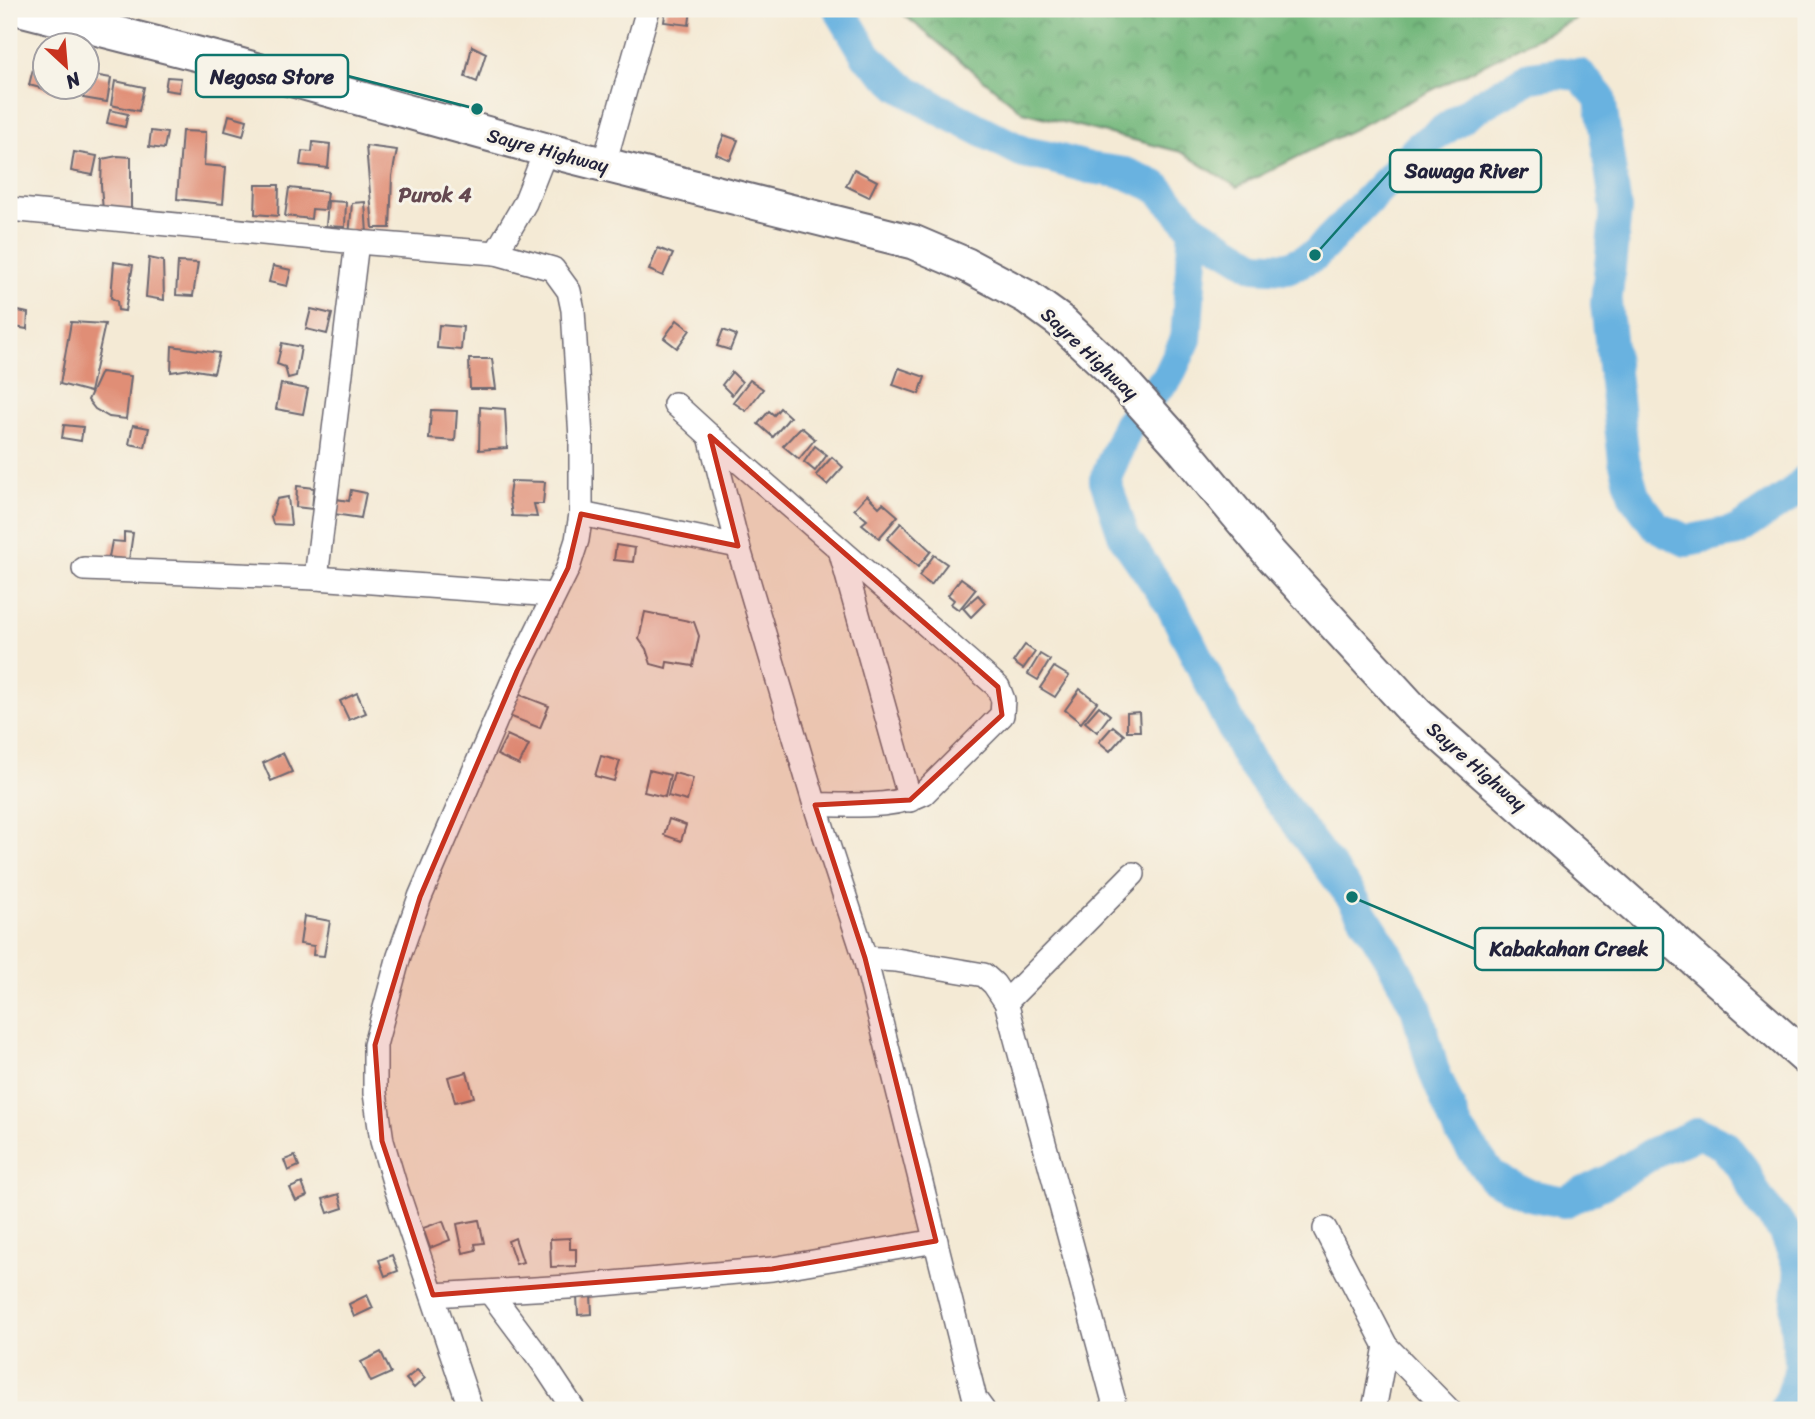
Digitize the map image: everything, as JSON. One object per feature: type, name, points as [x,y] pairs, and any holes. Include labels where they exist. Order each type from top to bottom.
[{"type":"highway","name":"Sayre Highway","points":[[22,9],[225,61],[546,150],[913,242],[967,265],[1027,297],[1060,321],[1114,372],[1177,442],[1270,554],[1416,713],[1806,1058]]},
{"type":"street","points":[[604,164],[648,9]]},
{"type":"street","points":[[496,253],[524,203],[546,150]]},
{"type":"street","points":[[9,209],[357,243],[496,253],[553,269],[569,291],[573,310],[578,388],[581,514],[578,540],[568,568],[517,671],[420,897],[399,956],[375,1045],[375,1093],[382,1141],[471,1410]]},
{"type":"street","points":[[316,578],[357,243]]},
{"type":"street","points":[[675,404],[998,687],[1003,700],[1002,715],[924,793],[910,800],[896,802],[815,805]]},
{"type":"street","points":[[710,436],[738,546],[815,805],[865,957],[975,1406]]},
{"type":"street","points":[[581,514],[738,546]]},
{"type":"street","points":[[840,549],[910,800]]},
{"type":"street","points":[[84,569],[316,578],[554,596]]},
{"type":"street","points":[[1006,1002],[1133,874]]},
{"type":"street","points":[[865,957],[984,975],[1006,1002],[1113,1398],[1114,1410]]},
{"type":"street","points":[[1325,1229],[1386,1346],[1449,1410]]},
{"type":"street","points":[[433,1295],[568,1287],[772,1269],[936,1241]]},
{"type":"street","points":[[490,1292],[573,1410]]},
{"type":"street","points":[[1374,1410],[1386,1346]]},
{"type":"highlighted area","points":[[710,436],[998,687],[1002,715],[910,800],[815,805],[865,958],[936,1241],[772,1269],[433,1295],[382,1141],[375,1045],[420,897],[517,671],[568,568],[581,514],[738,546]]},
{"type":"green space","points":[[897,9],[1571,9],[1575,19],[1237,187],[1181,152],[1023,112]]},
{"type":"building","points":[[666,9],[691,9],[689,25],[664,22]]},
{"type":"building","points":[[472,46],[486,53],[477,82],[465,77]]},
{"type":"building","points":[[102,76],[111,78],[107,102],[102,101]]},
{"type":"building","points":[[167,77],[181,78],[179,92],[165,90]]},
{"type":"building","points":[[115,81],[144,87],[139,111],[111,105]]},
{"type":"building","points":[[110,110],[128,114],[125,127],[107,123]]},
{"type":"building","points":[[229,115],[247,120],[243,136],[225,131]]},
{"type":"building","points":[[151,131],[167,133],[164,149],[149,147]]},
{"type":"building","points":[[182,131],[206,132],[204,165],[226,167],[223,204],[177,199]]},
{"type":"building","points":[[724,135],[738,140],[730,160],[716,154]]},
{"type":"building","points":[[313,142],[330,144],[328,168],[300,165],[302,151],[312,152]]},
{"type":"building","points":[[366,146],[397,150],[392,176],[390,228],[373,228]]},
{"type":"building","points":[[74,152],[97,156],[93,175],[71,171]]},
{"type":"building","points":[[131,157],[131,212],[103,211],[102,159]]},
{"type":"building","points":[[854,169],[877,181],[869,197],[846,186]]},
{"type":"building","points":[[256,185],[279,185],[278,216],[255,214]]},
{"type":"building","points":[[289,188],[327,192],[325,210],[312,209],[311,219],[285,216]]},
{"type":"building","points":[[328,201],[346,202],[345,227],[326,226]]},
{"type":"building","points":[[365,202],[367,234],[349,236],[352,203]]},
{"type":"building","points":[[658,248],[673,254],[663,276],[649,270]]},
{"type":"building","points":[[149,258],[163,261],[164,300],[146,297]]},
{"type":"building","points":[[114,262],[133,265],[125,311],[118,310],[117,301],[111,298]]},
{"type":"building","points":[[178,262],[198,263],[193,296],[176,295]]},
{"type":"building","points":[[273,266],[291,270],[287,286],[269,282]]},
{"type":"building","points":[[9,309],[28,313],[27,329],[9,326]]},
{"type":"building","points":[[311,309],[332,314],[327,334],[306,329]]},
{"type":"building","points":[[677,320],[690,330],[677,348],[664,338]]},
{"type":"building","points":[[71,322],[105,324],[90,392],[60,384]]},
{"type":"building","points":[[439,325],[463,327],[461,350],[437,348]]},
{"type":"building","points":[[723,330],[736,335],[730,350],[717,346]]},
{"type":"building","points":[[282,343],[301,347],[296,376],[288,378],[285,367],[277,364]]},
{"type":"building","points":[[172,346],[219,353],[214,373],[190,369],[171,372]]},
{"type":"building","points":[[469,359],[492,359],[496,389],[470,389]]},
{"type":"building","points":[[899,368],[925,377],[919,394],[893,385]]},
{"type":"building","points":[[101,372],[131,376],[126,419],[109,417],[95,409],[88,400]]},
{"type":"building","points":[[732,372],[742,382],[732,395],[722,385]]},
{"type":"building","points":[[750,380],[763,389],[746,411],[733,402]]},
{"type":"building","points":[[281,384],[308,389],[303,414],[276,409]]},
{"type":"building","points":[[480,407],[505,409],[507,448],[479,450]]},
{"type":"building","points":[[780,408],[790,417],[773,437],[758,424],[769,411],[774,415]]},
{"type":"building","points":[[431,410],[457,411],[455,441],[429,439]]},
{"type":"building","points":[[64,425],[83,427],[81,441],[62,438]]},
{"type":"building","points":[[133,425],[149,428],[145,447],[129,444]]},
{"type":"building","points":[[801,427],[815,439],[799,459],[783,446]]},
{"type":"building","points":[[815,446],[827,455],[815,471],[804,462]]},
{"type":"building","points":[[832,457],[843,467],[827,485],[816,475]]},
{"type":"building","points":[[511,481],[545,482],[543,504],[534,504],[537,517],[512,516],[509,495]]},
{"type":"building","points":[[297,486],[314,488],[312,509],[296,507]]},
{"type":"building","points":[[351,490],[366,493],[361,518],[334,514],[336,499],[349,501]]},
{"type":"building","points":[[867,495],[879,507],[883,503],[898,516],[879,538],[862,524],[867,520],[854,509]]},
{"type":"building","points":[[288,497],[291,525],[273,524],[271,517],[277,499]]},
{"type":"building","points":[[901,523],[931,551],[918,567],[887,539]]},
{"type":"building","points":[[124,532],[133,533],[129,560],[109,557],[112,541],[124,542]]},
{"type":"building","points":[[616,545],[635,548],[633,562],[614,560]]},
{"type":"building","points":[[934,555],[947,564],[931,585],[919,576]]},
{"type":"building","points":[[961,578],[976,589],[959,610],[951,604],[954,600],[948,595]]},
{"type":"building","points":[[978,595],[985,603],[971,617],[963,608]]},
{"type":"building","points":[[645,612],[694,622],[699,636],[693,666],[667,662],[666,668],[651,664],[639,639]]},
{"type":"building","points":[[1025,645],[1035,652],[1023,669],[1013,662]]},
{"type":"building","points":[[1040,654],[1050,660],[1038,680],[1028,674]]},
{"type":"building","points":[[1054,667],[1069,676],[1055,697],[1040,688]]},
{"type":"building","points":[[1080,689],[1097,702],[1081,723],[1065,710]]},
{"type":"building","points":[[357,693],[366,713],[349,720],[340,701]]},
{"type":"building","points":[[518,694],[549,706],[540,728],[509,716]]},
{"type":"building","points":[[1099,706],[1110,715],[1097,732],[1085,722]]},
{"type":"building","points":[[1139,712],[1140,731],[1127,731],[1127,713]]},
{"type":"building","points":[[1113,726],[1124,735],[1110,751],[1099,742]]},
{"type":"building","points":[[507,735],[529,745],[519,765],[497,755]]},
{"type":"building","points":[[283,753],[292,772],[271,781],[263,763]]},
{"type":"building","points":[[601,756],[620,761],[614,781],[595,776]]},
{"type":"building","points":[[649,770],[670,775],[665,797],[644,792]]},
{"type":"building","points":[[674,773],[693,778],[687,801],[668,796]]},
{"type":"building","points":[[669,819],[686,825],[681,841],[664,835]]},
{"type":"building","points":[[304,916],[330,921],[324,956],[313,955],[314,946],[300,944]]},
{"type":"building","points":[[467,1072],[474,1097],[455,1102],[448,1077]]},
{"type":"building","points":[[295,1156],[299,1166],[288,1171],[284,1160]]},
{"type":"building","points":[[302,1183],[307,1196],[296,1201],[290,1188]]},
{"type":"building","points":[[339,1194],[343,1208],[328,1213],[323,1199]]},
{"type":"building","points":[[479,1220],[484,1243],[475,1244],[476,1250],[463,1253],[457,1224]]},
{"type":"building","points":[[443,1221],[450,1240],[430,1248],[423,1228]]},
{"type":"building","points":[[515,1238],[523,1262],[516,1264],[508,1241]]},
{"type":"building","points":[[570,1238],[570,1249],[576,1249],[576,1266],[551,1267],[550,1239]]},
{"type":"building","points":[[392,1255],[398,1271],[385,1276],[379,1260]]},
{"type":"building","points":[[367,1295],[373,1308],[354,1317],[349,1304]]},
{"type":"building","points":[[591,1295],[592,1314],[578,1315],[577,1296]]},
{"type":"building","points":[[381,1352],[391,1373],[371,1382],[361,1362]]},
{"type":"building","points":[[417,1370],[425,1378],[414,1388],[406,1379]]},
{"type":"waterway","points":[[839,9],[867,56],[900,86],[1023,152],[1090,168],[1125,173],[1157,187],[1194,229],[1255,266],[1287,268],[1315,255],[1418,148],[1475,108],[1530,77],[1561,73],[1580,75],[1600,98],[1616,209],[1606,304],[1624,460],[1634,496],[1656,526],[1687,541],[1737,531],[1791,495],[1806,480]]},
{"type":"waterway","points":[[1194,229],[1186,339],[1168,377],[1145,401],[1127,427],[1105,480],[1124,537],[1171,605],[1248,759],[1352,897],[1390,958],[1416,1007],[1433,1069],[1458,1129],[1492,1177],[1529,1195],[1564,1202],[1608,1181],[1653,1153],[1699,1133],[1724,1145],[1743,1169],[1760,1202],[1784,1230],[1800,1270],[1795,1324],[1801,1366],[1791,1398],[1784,1410]]},
{"type":"place","name":"Negosa Store","points":[[477,109]]},
{"type":"place","name":"Sawaga River","points":[[1315,255]]},
{"type":"place","name":"Kabakahan Creek","points":[[1352,897]]},
{"type":"district","name":"Purok 4","points":[[435,195]]}]
